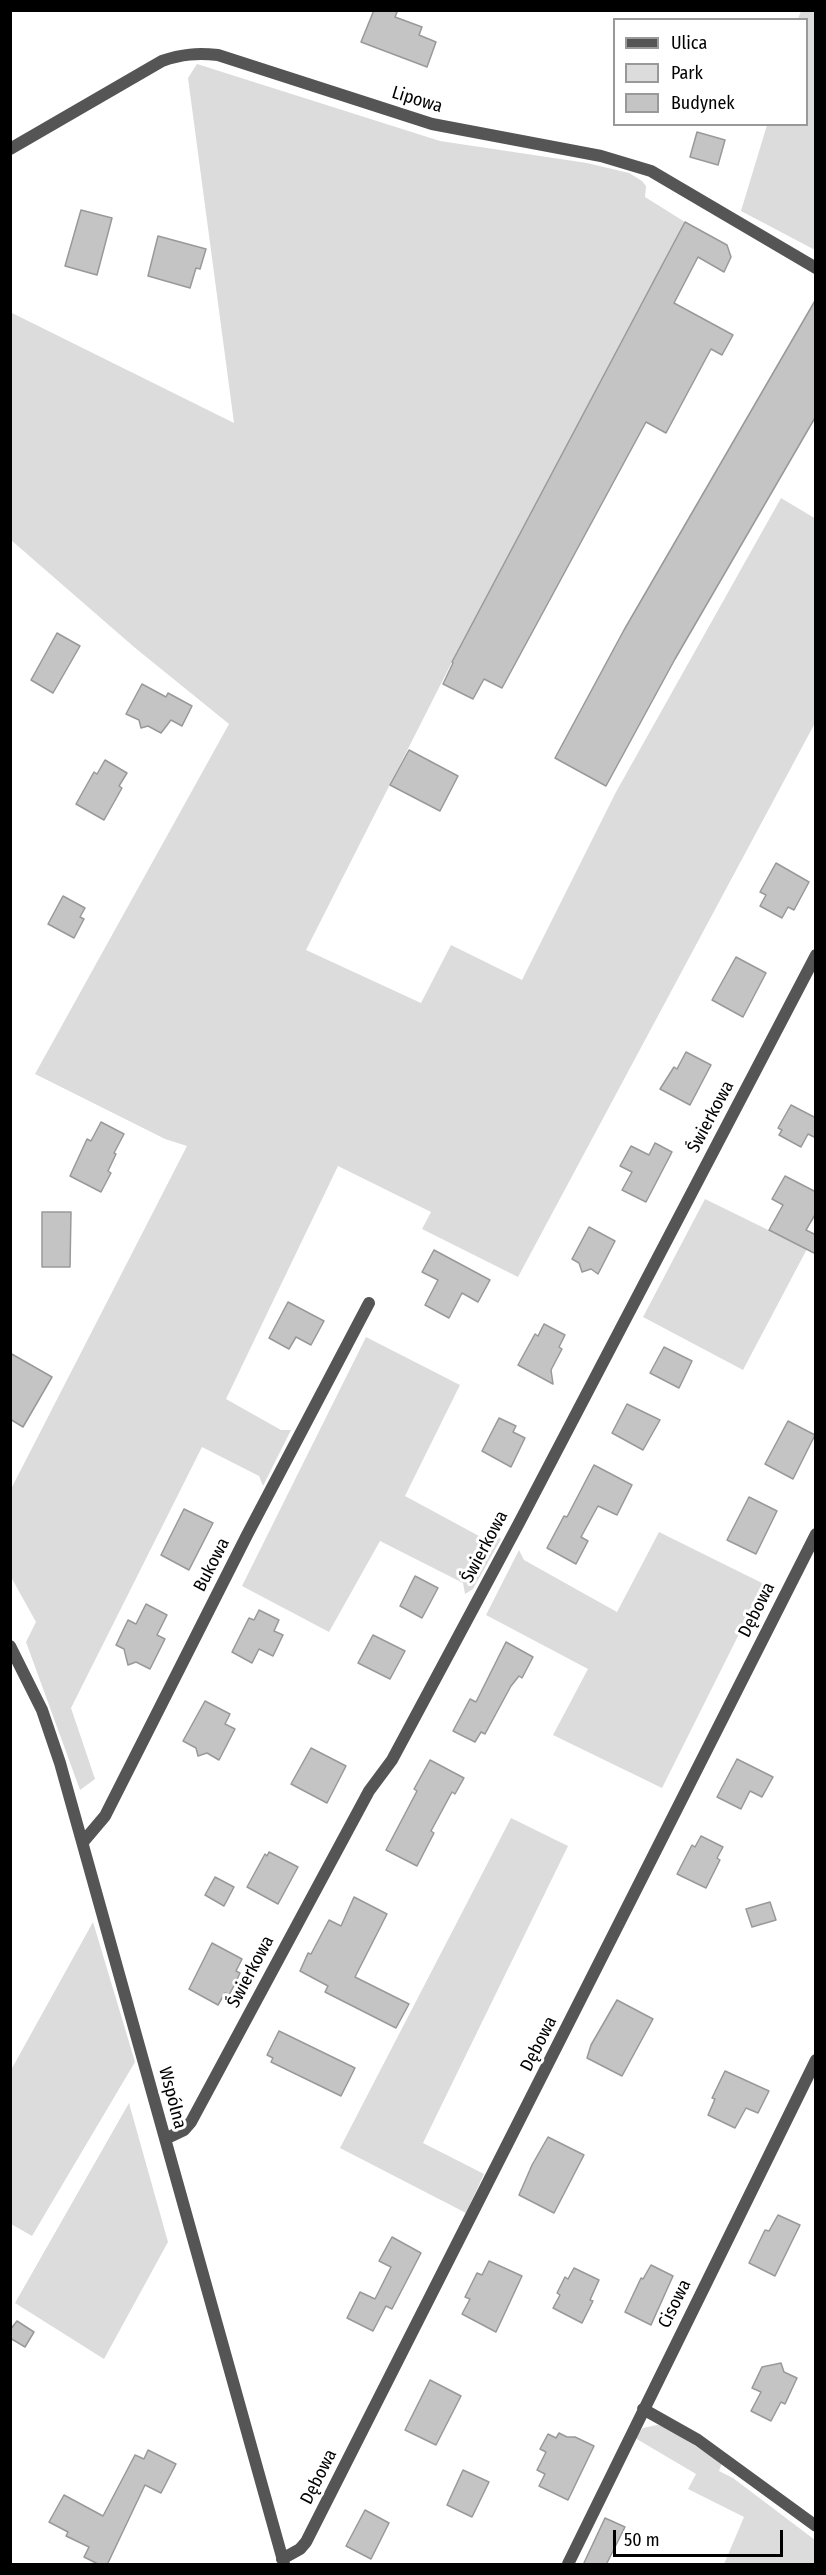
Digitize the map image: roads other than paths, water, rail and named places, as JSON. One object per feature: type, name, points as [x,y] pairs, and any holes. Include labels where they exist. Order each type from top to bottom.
[{"type":"street","name":"Lipowa","points":[[10,149],[162,61],[180,54],[218,55],[432,124],[601,156],[651,171],[816,268]]},
{"type":"street","name":"Świerkowa","points":[[165,2139],[184,2130],[191,2122],[369,1791],[392,1760],[816,956]]},
{"type":"street","name":"Bukowa","points":[[83,1842],[105,1816],[247,1535],[369,1303]]},
{"type":"street","name":"Dębowa","points":[[283,2562],[306,2542],[816,1534]]},
{"type":"street","name":"Wspólna","points":[[10,1646],[42,1710],[60,1763],[283,2562]]},
{"type":"street","name":"Cisowa","points":[[568,2565],[816,2060]]},
{"type":"street","points":[[644,2409],[698,2440],[816,2526]]}]
